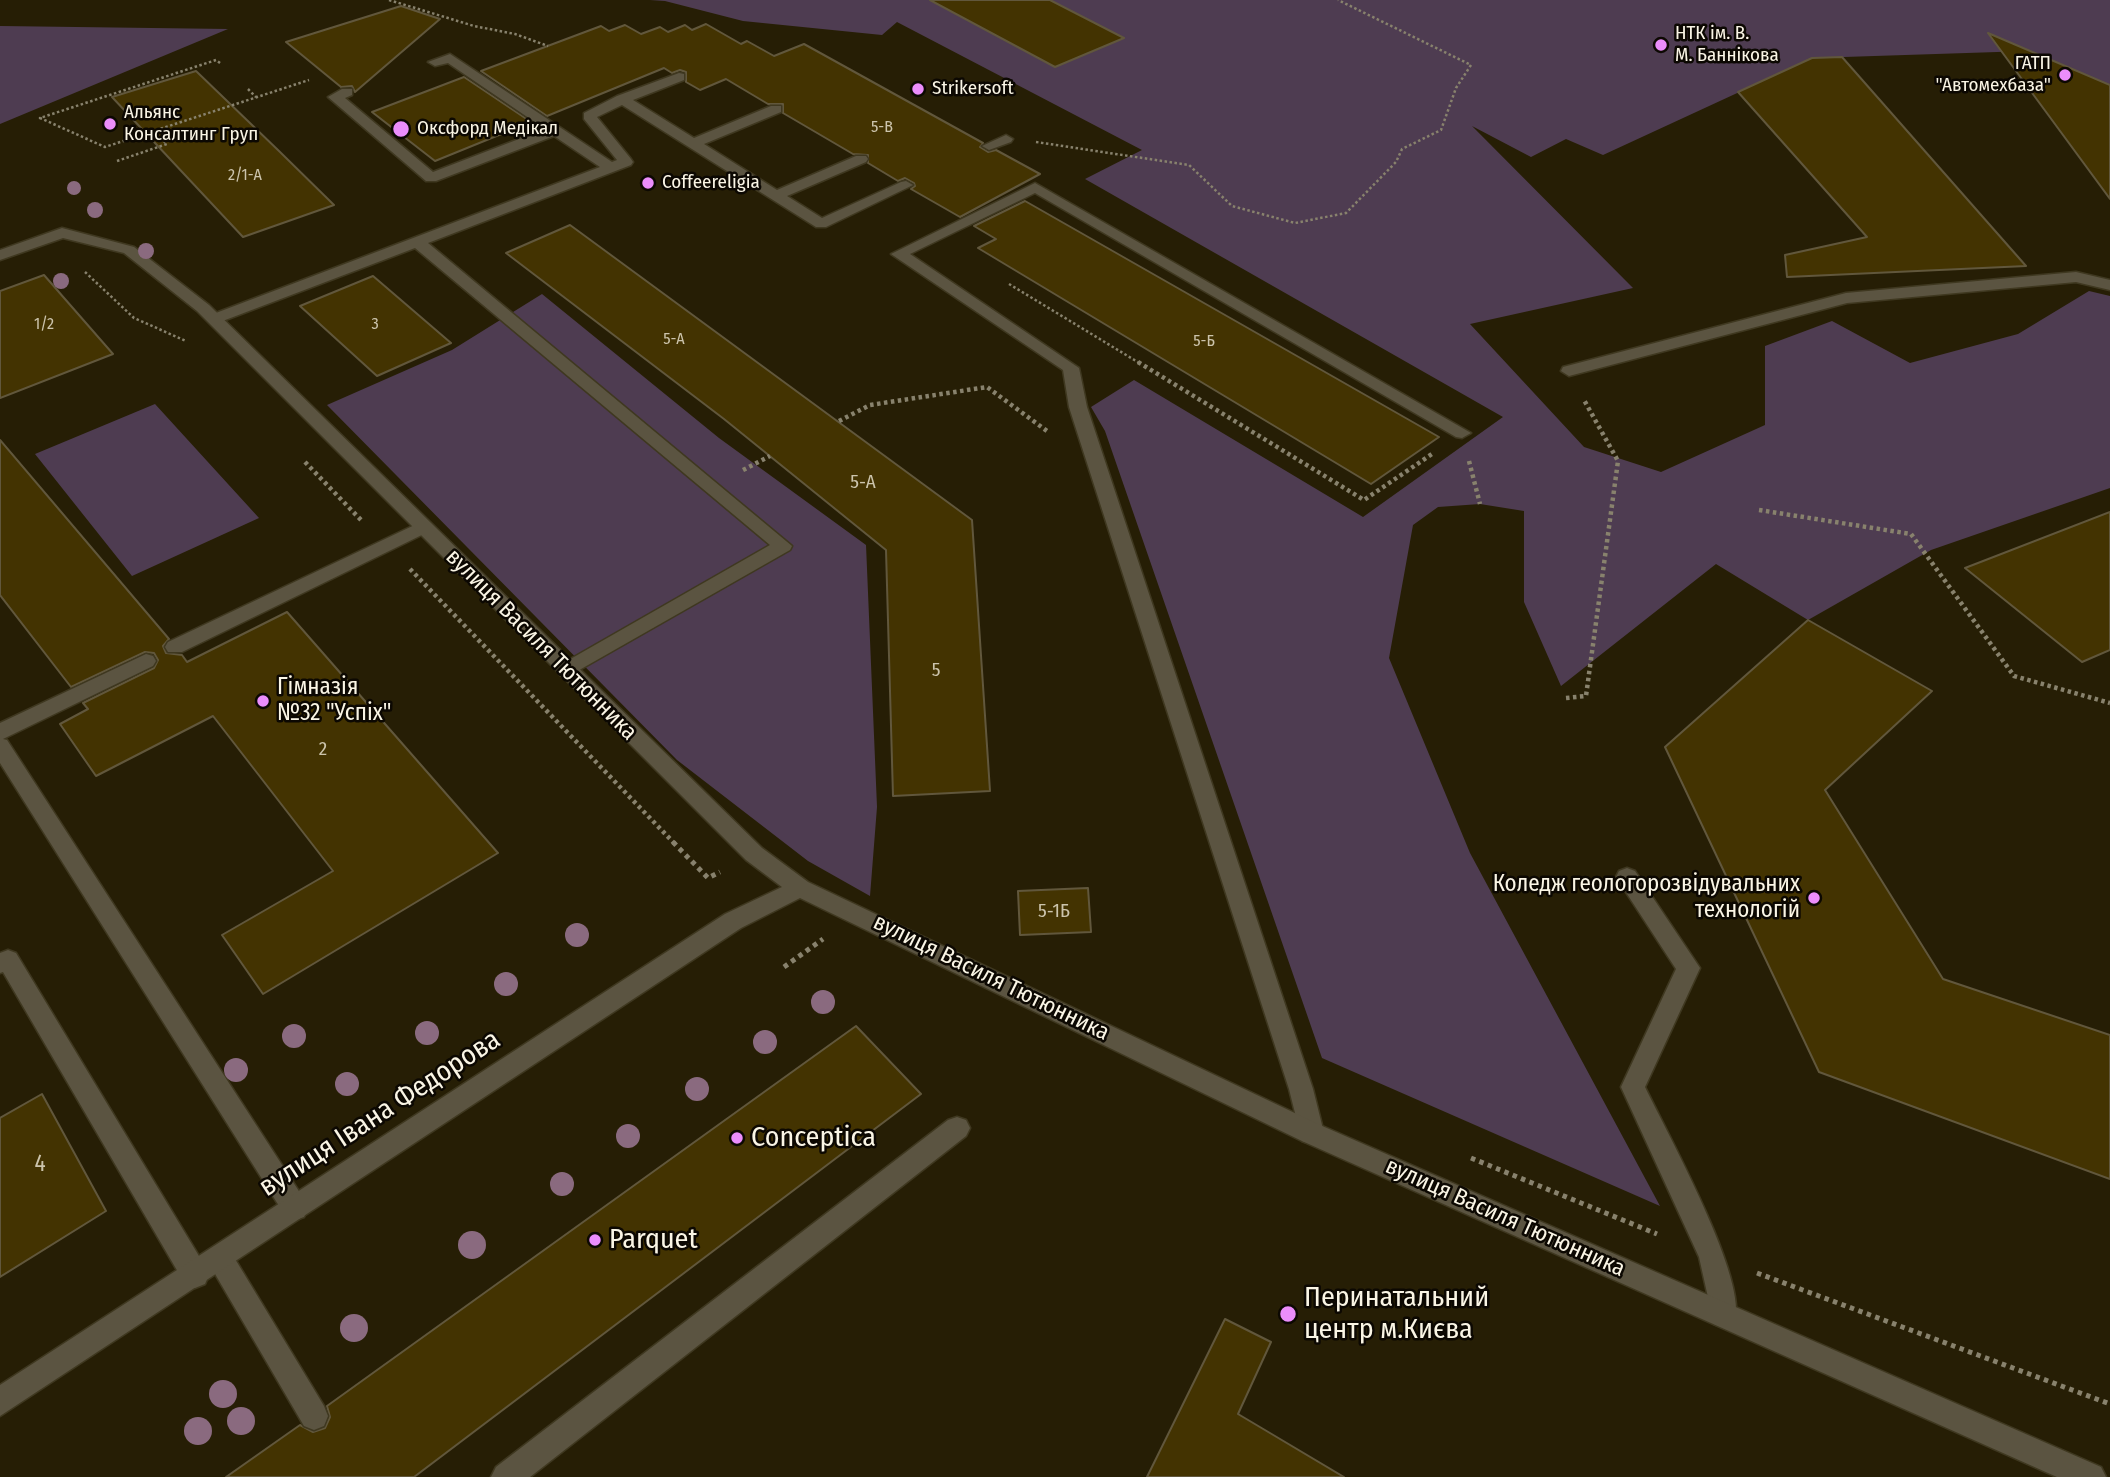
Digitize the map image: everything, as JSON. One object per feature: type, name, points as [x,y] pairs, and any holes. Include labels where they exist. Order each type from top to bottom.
[{"type":"street","points":[[435,62],[450,58],[611,168]]},
{"type":"street","points":[[214,319],[626,162],[589,116],[622,99],[679,77]]},
{"type":"street","points":[[341,94],[431,178],[556,130]]},
{"type":"street","points":[[622,99],[821,224],[906,185]]},
{"type":"street","points":[[691,144],[776,109]]},
{"type":"street","points":[[989,146],[1006,139]]},
{"type":"street","points":[[776,196],[861,159]]},
{"type":"street","points":[[1311,1133],[1301,1089],[1078,407],[1071,368],[899,254],[1035,187],[1462,433]]},
{"type":"street","name":"вулиця Василя Тютюнника","points":[[0,255],[62,233],[129,250],[214,319],[754,854],[800,888],[1311,1133],[2091,1477]]},
{"type":"street","points":[[417,242],[783,546],[567,670]]},
{"type":"street","points":[[1569,371],[1846,298],[2076,277],[2110,285]]},
{"type":"street","points":[[175,647],[423,527]]},
{"type":"street","points":[[0,732],[146,661]]},
{"type":"street","points":[[0,746],[295,1208]]},
{"type":"street","points":[[1627,877],[1688,968],[1633,1087],[1712,1256],[1724,1315]]},
{"type":"street","name":"вулиця Івана Федорова","points":[[0,1402],[733,921],[800,888]]},
{"type":"street","points":[[0,963],[8,961],[195,1275]]},
{"type":"street","points":[[506,1477],[957,1128]]},
{"type":"street","points":[[220,1258],[314,1416]]},
{"type":"path","points":[[389,0],[474,26],[515,34],[548,46]]},
{"type":"path","points":[[1006,139],[1189,165],[1232,206],[1295,223],[1346,213],[1395,162],[1402,149],[1441,130],[1456,88],[1471,65],[1338,0]]},
{"type":"path","points":[[220,63],[216,60],[40,118],[105,147],[313,79],[341,94]]},
{"type":"path","points":[[248,89],[257,97]]},
{"type":"path","points":[[117,161],[167,144],[153,131]]},
{"type":"path","points":[[1004,281],[1364,500],[1462,433],[1480,504]]},
{"type":"path","points":[[1566,698],[1586,696],[1618,461],[1569,371]]},
{"type":"path","points":[[839,421],[870,405],[987,387],[1051,433]]},
{"type":"path","points":[[754,464],[770,456]]},
{"type":"path","points":[[1759,510],[1911,534],[2014,676],[2110,703]]},
{"type":"shaded area","points":[[650,0],[2110,0],[2110,85],[2028,51],[1813,58],[1603,155],[1566,139],[1531,157],[1472,126],[1633,288],[1470,324],[1584,447],[1661,472],[1765,425],[1765,346],[1832,321],[1910,363],[2018,334],[2089,291],[2110,296],[2110,488],[1931,550],[1808,620],[1716,564],[1561,686],[1524,602],[1524,511],[1480,504],[1438,507],[1413,525],[1389,658],[1470,853],[1660,1206],[1322,1058],[1105,431],[1091,407],[1134,380],[1363,517],[1503,417],[1085,179],[1142,150],[897,22],[882,35],[743,21],[665,1]]},
{"type":"shaded area","points":[[0,26],[228,29],[0,124]]},
{"type":"shaded area","points":[[542,294],[719,438],[866,545],[877,807],[870,896],[808,861],[677,760],[327,405],[452,350]]},
{"type":"shaded area","points":[[155,404],[259,518],[132,576],[35,454]]},
{"type":"building","points":[[930,0],[1050,0],[1124,38],[1055,67]]},
{"type":"building","points":[[401,6],[440,19],[355,92],[352,86],[341,87],[286,42]]},
{"type":"building","points":[[706,24],[741,44],[747,41],[774,56],[804,44],[983,143],[980,147],[988,152],[996,150],[1040,174],[960,217],[911,189],[915,186],[914,183],[905,178],[898,181],[868,163],[868,155],[853,154],[783,113],[783,104],[768,104],[726,79],[700,90],[686,82],[686,72],[680,70],[672,73],[664,68],[547,116],[481,71],[601,26],[609,31],[625,25],[641,34],[660,27],[668,32],[685,25],[692,30]]},
{"type":"building","points":[[1988,33],[2110,85],[2110,199]]},
{"type":"building","points":[[1842,57],[2026,266],[1787,277],[1785,255],[1867,237],[1738,92],[1812,58]]},
{"type":"building","points":[[196,71],[334,205],[243,237],[112,97]]},
{"type":"building","points":[[464,77],[531,122],[435,161],[372,112]]},
{"type":"building","points":[[1025,201],[1439,437],[1371,484],[978,248],[996,239],[974,226]]},
{"type":"building","points":[[570,225],[972,520],[990,791],[893,796],[886,550],[724,419],[506,253]]},
{"type":"building","points":[[44,275],[113,354],[0,398],[0,291]]},
{"type":"building","points":[[373,276],[451,343],[377,376],[300,306]]},
{"type":"building","points":[[0,440],[169,639],[163,646],[166,653],[182,655],[187,662],[287,612],[498,853],[263,994],[222,935],[333,871],[213,716],[96,776],[60,724],[88,709],[83,703],[154,668],[158,660],[154,653],[145,652],[71,687],[0,595]]},
{"type":"building","points":[[2110,512],[2110,650],[2082,662],[1965,568]]},
{"type":"building","name":"Коледж геологорозвідувальних технологій","points":[[1808,620],[1932,691],[1825,790],[1943,979],[2110,1035],[2110,1179],[1819,1072],[1665,747]]},
{"type":"building","points":[[1088,888],[1091,932],[1020,935],[1018,891]]},
{"type":"building","points":[[856,1026],[921,1094],[414,1477],[226,1477],[300,1425],[313,1432],[325,1428],[330,1417],[327,1406]]},
{"type":"building","points":[[42,1094],[106,1211],[0,1277],[0,1118]]},
{"type":"building","points":[[1225,1319],[1271,1342],[1238,1414],[1344,1477],[1147,1477]]},
{"type":"place","name":"НТК ім. В. М. Баннікова","points":[[1661,45]]},
{"type":"place","name":"ГАТП \"Автомехбаза\"","points":[[2065,75]]},
{"type":"place","name":"Strikersoft","points":[[918,89]]},
{"type":"place","name":"Альянс Консалтинг Груп","points":[[110,124]]},
{"type":"place","name":"Оксфорд Медікал","points":[[401,129]]},
{"type":"place","name":"Coffeereligia","points":[[648,183]]},
{"type":"place","name":"Гімназія №32 \"Успіх\"","points":[[263,701]]},
{"type":"place","name":"Коледж геологорозвідувальних технологій","points":[[1814,898]]},
{"type":"place","name":"Conceptica","points":[[737,1138]]},
{"type":"place","name":"Parquet","points":[[595,1240]]},
{"type":"place","name":"Перинатальний центр м.Києва","points":[[1288,1314]]}]
